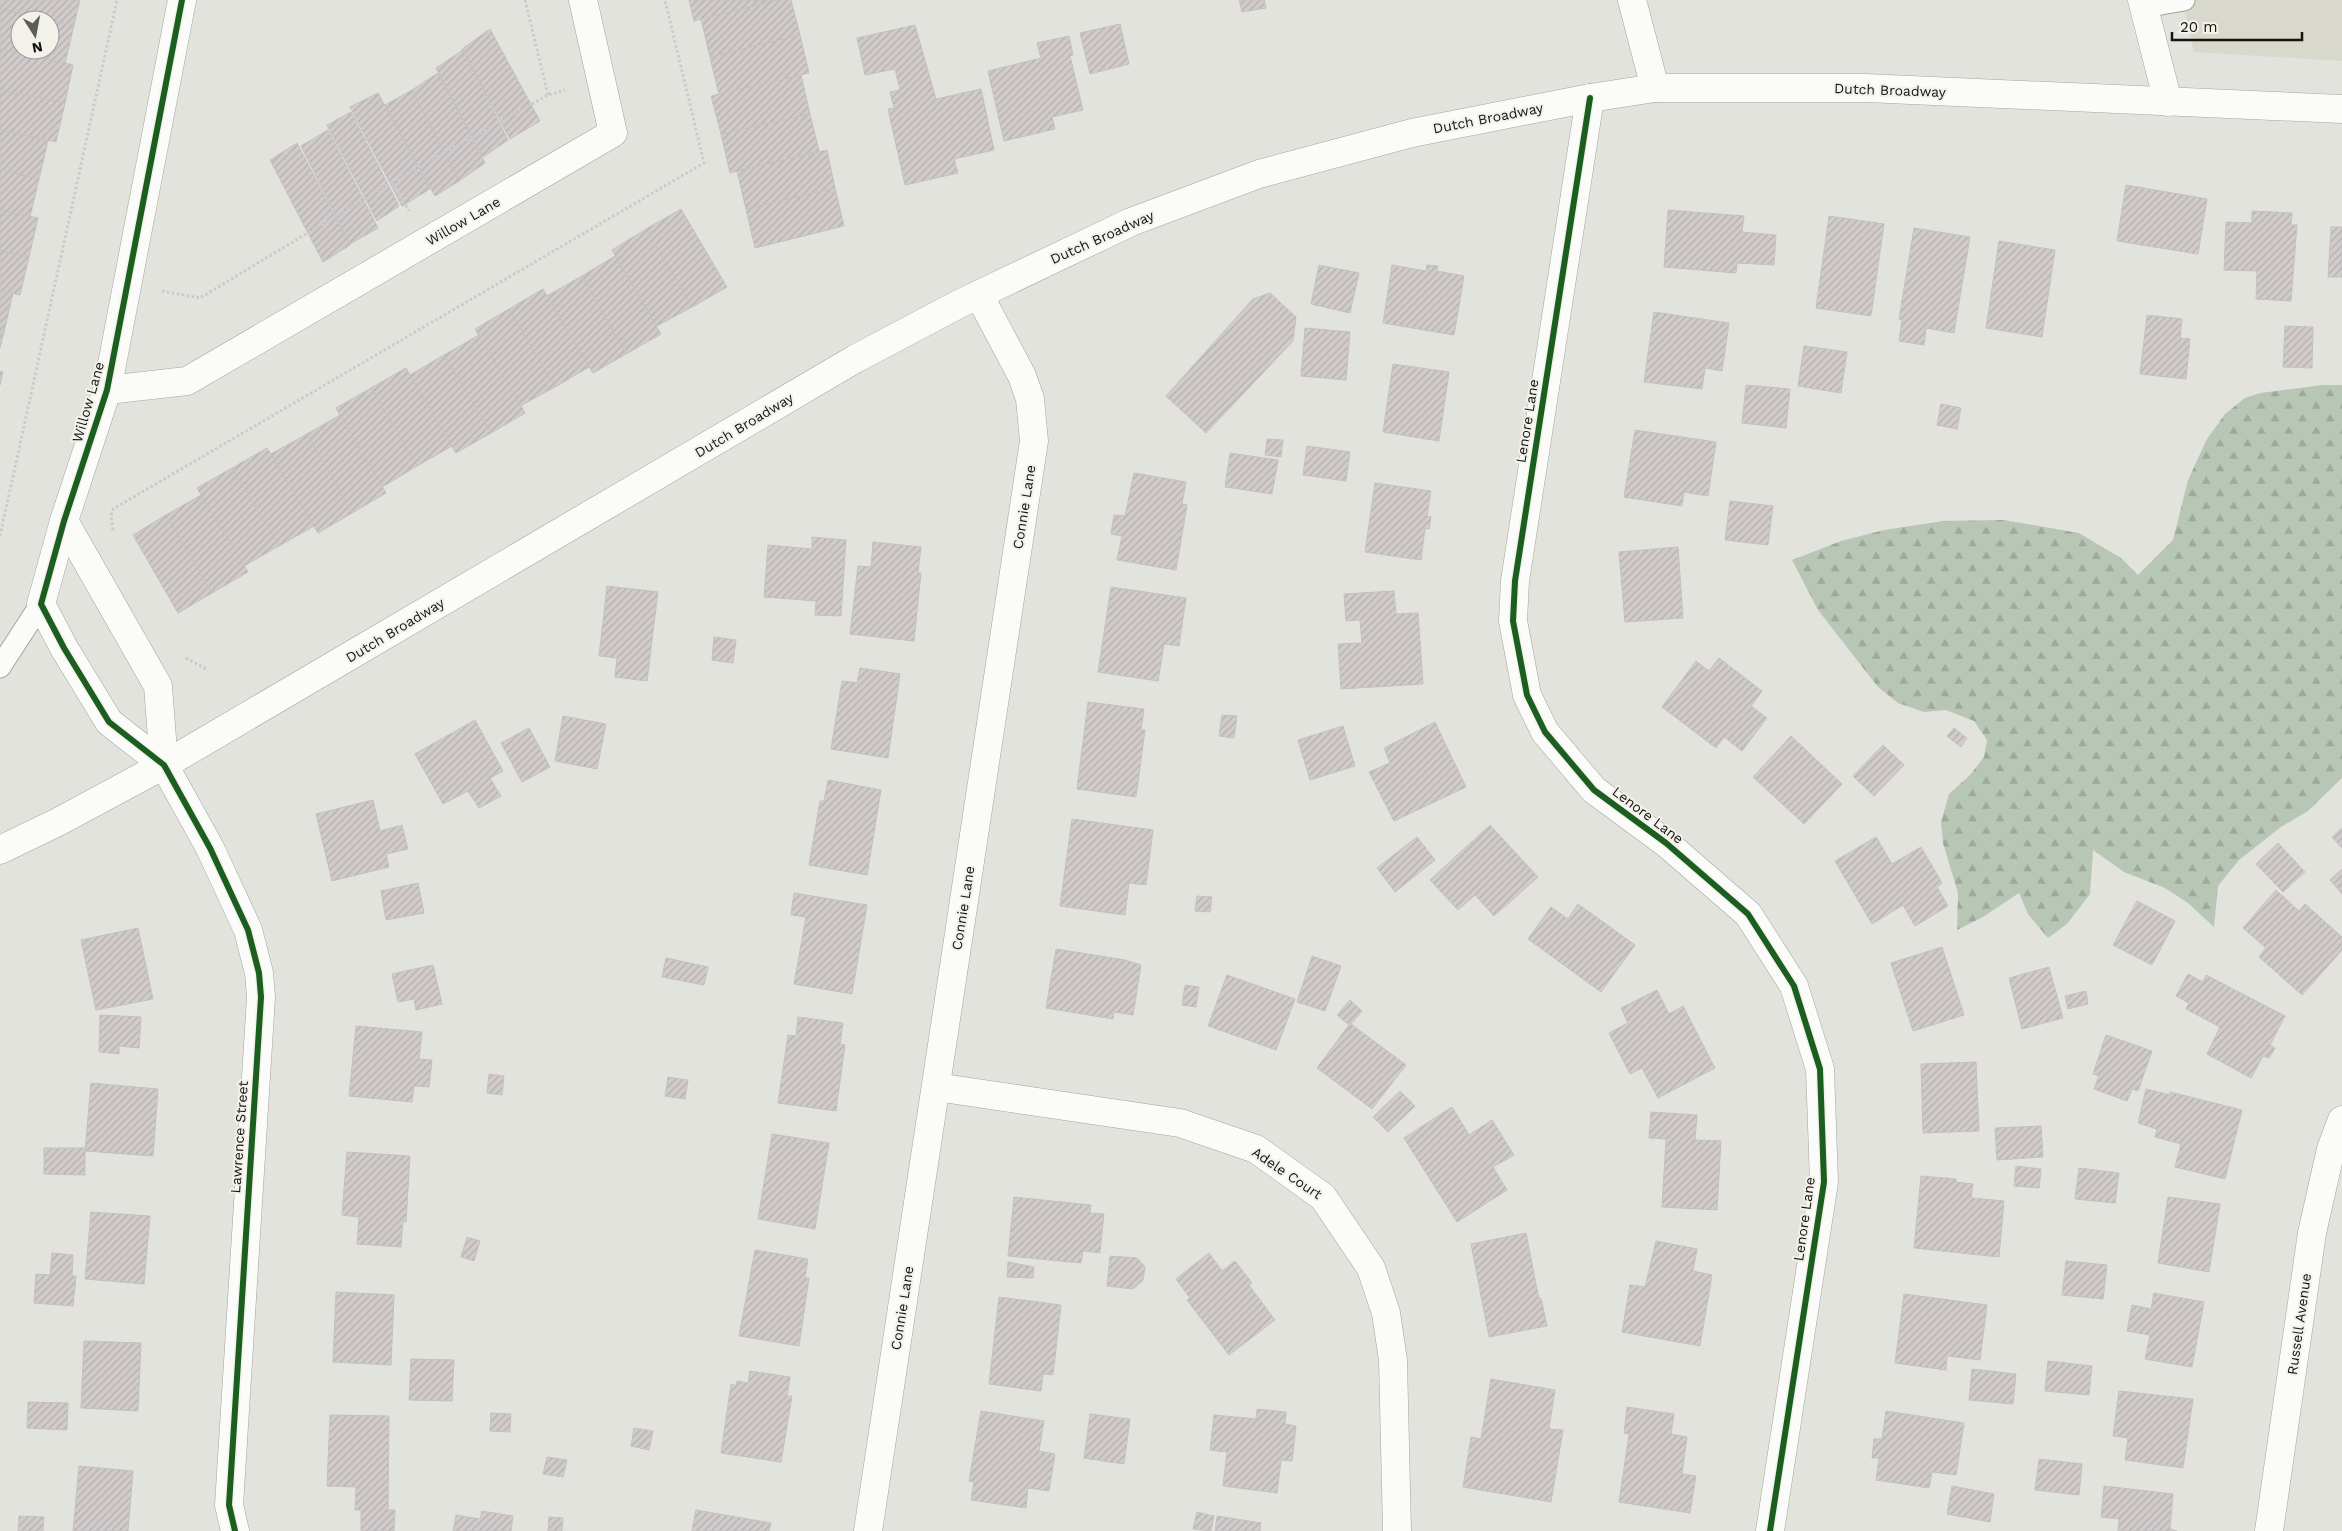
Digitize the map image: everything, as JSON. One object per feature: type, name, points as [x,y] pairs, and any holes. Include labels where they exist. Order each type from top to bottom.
[{"type":"street","name":"Willow Lane","points":[[41,604],[64,522],[107,390],[182,0]]},
{"type":"street","name":"Willow Lane","points":[[107,390],[187,381],[612,133],[584,0]]},
{"type":"street","points":[[1632,0],[1655,88]]},
{"type":"street","points":[[2143,3],[2168,102]]},
{"type":"street","name":"Dutch Broadway","points":[[0,850],[58,822],[164,765],[855,359],[979,294],[1131,222],[1259,174],[1412,133],[1590,98],[1655,88],[1866,88],[2342,109]]},
{"type":"street","name":"Lenore Lane","points":[[1590,98],[1515,580],[1513,621],[1528,695],[1545,732],[1594,790],[1666,843],[1748,914],[1794,986],[1820,1069],[1824,1182],[1770,1531]]},
{"type":"street","name":"Connie Lane","points":[[868,1531],[1034,441],[1030,399],[979,294]]},
{"type":"street","points":[[64,522],[158,686],[164,765]]},
{"type":"street","points":[[41,604],[64,648],[109,722],[164,765]]},
{"type":"street","name":"Lawrence Street","points":[[164,765],[231,890],[248,930],[259,973],[260,997],[229,1505],[235,1531]]},
{"type":"street","name":"Adele Court","points":[[936,1087],[1180,1123],[1256,1149],[1324,1197],[1371,1268],[1386,1313],[1393,1360],[1397,1531]]},
{"type":"street","name":"Russell Avenue","points":[[2269,1531],[2312,1233],[2330,1149],[2342,1120]]},
{"type":"lane","points":[[2143,3],[2184,0]]},
{"type":"lane","points":[[0,667],[41,604]]},
{"type":"path","points":[[0,536],[117,0]]},
{"type":"path","points":[[525,0],[548,94]]},
{"type":"path","points":[[114,532],[111,515],[113,509],[704,163],[665,0]]},
{"type":"path","points":[[128,285],[200,298],[392,182],[548,94],[602,82]]},
{"type":"path","points":[[392,182],[428,241]]},
{"type":"path","points":[[182,656],[208,670]]},
{"type":"shaded area","points":[[2182,0],[2342,0],[2342,61],[2194,52]]},
{"type":"green space","points":[[2322,385],[2342,385],[2342,778],[2308,811],[2281,827],[2239,860],[2218,886],[2214,927],[2188,903],[2165,888],[2124,872],[2093,850],[2090,894],[2067,924],[2048,938],[2028,914],[2019,893],[1983,917],[1957,930],[1958,893],[1943,843],[1941,822],[1949,794],[1970,775],[1984,757],[1987,740],[1974,721],[1946,710],[1924,712],[1898,703],[1878,687],[1818,610],[1792,560],[1841,541],[1884,530],[1943,521],[2004,520],[2079,533],[2121,558],[2138,575],[2173,540],[2188,480],[2207,439],[2225,414],[2245,398],[2260,393]]},
{"type":"building","points":[[0,0],[80,0],[74,25],[60,22],[60,10],[10,11],[0,9]]},
{"type":"building","points":[[689,0],[778,0],[694,21]]},
{"type":"building","points":[[778,0],[791,0],[800,35],[710,57],[701,19]]},
{"type":"building","points":[[1239,0],[1264,0],[1266,8],[1242,12]]},
{"type":"building","points":[[0,9],[10,11],[10,51],[0,49]]},
{"type":"building","points":[[60,22],[74,25],[65,64],[48,60],[60,60]]},
{"type":"building","points":[[1120,24],[1129,64],[1090,74],[1080,33]]},
{"type":"building","points":[[915,25],[936,99],[981,89],[994,150],[954,159],[958,173],[905,185],[888,109],[894,108],[890,92],[900,90],[895,69],[865,75],[857,38]]},
{"type":"building","points":[[490,29],[540,121],[510,139],[462,49]]},
{"type":"building","points":[[800,35],[809,73],[719,95],[710,57]]},
{"type":"building","points":[[1069,36],[1073,55],[1070,56],[1083,110],[1052,117],[1055,129],[1004,141],[988,71],[1041,58],[1037,43]]},
{"type":"building","points":[[0,49],[10,51],[10,60],[50,60],[73,65],[65,103],[0,90]]},
{"type":"building","points":[[463,50],[508,140],[483,157],[436,68]]},
{"type":"building","points":[[438,73],[485,163],[459,181],[412,90]]},
{"type":"building","points":[[801,75],[810,114],[721,134],[711,96]]},
{"type":"building","points":[[0,90],[65,103],[56,142],[0,130]]},
{"type":"building","points":[[412,90],[459,181],[435,196],[385,105]]},
{"type":"building","points":[[378,93],[430,189],[402,206],[350,107]]},
{"type":"building","points":[[351,112],[399,206],[377,221],[327,125]]},
{"type":"building","points":[[810,114],[819,151],[730,173],[721,134]]},
{"type":"building","points":[[0,130],[48,141],[39,179],[0,170]]},
{"type":"building","points":[[328,130],[378,228],[350,244],[301,146]]},
{"type":"building","points":[[297,143],[350,245],[323,262],[270,160]]},
{"type":"building","points":[[827,150],[835,188],[746,209],[737,171]]},
{"type":"building","points":[[0,170],[39,179],[30,217],[0,210]]},
{"type":"building","points":[[2126,185],[2207,199],[2198,254],[2117,241]]},
{"type":"building","points":[[835,188],[844,226],[755,248],[746,209]]},
{"type":"building","points":[[681,209],[727,287],[692,307],[646,229]]},
{"type":"building","points":[[0,210],[38,218],[29,257],[0,251]]},
{"type":"building","points":[[1668,210],[1744,216],[1742,232],[1776,235],[1774,265],[1737,263],[1736,273],[1664,267]]},
{"type":"building","points":[[2252,211],[2292,213],[2291,225],[2297,225],[2291,301],[2256,299],[2257,271],[2224,270],[2226,222],[2252,223]]},
{"type":"building","points":[[1829,216],[1884,224],[1871,316],[1816,308]]},
{"type":"building","points":[[2331,227],[2342,227],[2342,277],[2328,277]]},
{"type":"building","points":[[1914,228],[1970,237],[1954,333],[1926,328],[1924,345],[1899,341],[1902,320],[1899,319]]},
{"type":"building","points":[[646,229],[692,307],[657,326],[612,250]]},
{"type":"building","points":[[1999,241],[2055,250],[2042,337],[1986,328]]},
{"type":"building","points":[[0,251],[29,257],[20,295],[0,291]]},
{"type":"building","points":[[615,256],[661,334],[626,354],[582,276]]},
{"type":"building","points":[[1319,265],[1359,273],[1350,313],[1311,304]]},
{"type":"building","points":[[1392,265],[1426,271],[1427,265],[1438,266],[1437,271],[1464,276],[1454,335],[1383,323]]},
{"type":"building","points":[[582,276],[626,354],[593,373],[547,296]]},
{"type":"building","points":[[543,289],[589,367],[555,387],[509,309]]},
{"type":"building","points":[[0,291],[13,293],[4,332],[0,331]]},
{"type":"building","points":[[1270,293],[1296,317],[1293,341],[1206,433],[1166,396],[1253,299]]},
{"type":"building","points":[[509,309],[555,387],[520,406],[475,329]]},
{"type":"building","points":[[1654,312],[1729,323],[1722,371],[1705,368],[1702,389],[1644,382]]},
{"type":"building","points":[[2147,315],[2182,319],[2180,338],[2190,339],[2186,379],[2140,374]]},
{"type":"building","points":[[2285,326],[2313,327],[2312,368],[2283,367]]},
{"type":"building","points":[[1305,328],[1350,332],[1346,380],[1301,376]]},
{"type":"building","points":[[0,331],[4,332],[0,348]]},
{"type":"building","points":[[479,335],[525,413],[491,433],[444,355]]},
{"type":"building","points":[[1804,346],[1847,352],[1841,393],[1798,386]]},
{"type":"building","points":[[444,355],[491,433],[456,453],[410,375]]},
{"type":"building","points":[[1393,364],[1449,372],[1439,441],[1383,432]]},
{"type":"building","points":[[406,368],[452,446],[417,466],[371,388]]},
{"type":"building","points":[[0,371],[3,372],[0,385]]},
{"type":"building","points":[[1746,385],[1790,389],[1786,428],[1742,423]]},
{"type":"building","points":[[371,388],[417,466],[382,487],[336,408]]},
{"type":"building","points":[[1941,404],[1961,408],[1957,429],[1937,425]]},
{"type":"building","points":[[340,415],[386,493],[352,513],[307,434]]},
{"type":"building","points":[[1635,430],[1716,442],[1708,496],[1684,492],[1682,506],[1624,497]]},
{"type":"building","points":[[307,434],[352,513],[318,533],[271,454]]},
{"type":"building","points":[[1267,439],[1283,440],[1281,457],[1265,455]]},
{"type":"building","points":[[1307,446],[1350,452],[1346,481],[1303,475]]},
{"type":"building","points":[[267,448],[314,526],[279,546],[232,468]]},
{"type":"building","points":[[1230,453],[1278,460],[1272,494],[1225,487]]},
{"type":"building","points":[[232,468],[279,546],[244,566],[197,488]]},
{"type":"building","points":[[1134,473],[1186,482],[1182,504],[1187,505],[1176,570],[1117,560],[1122,536],[1111,534],[1114,515],[1125,516]]},
{"type":"building","points":[[1375,483],[1431,491],[1427,516],[1431,517],[1429,529],[1425,528],[1421,560],[1365,552]]},
{"type":"building","points":[[201,495],[248,572],[212,593],[166,515]]},
{"type":"building","points":[[1730,501],[1773,506],[1768,545],[1725,540]]},
{"type":"building","points":[[166,515],[212,593],[178,613],[133,535]]},
{"type":"building","points":[[812,537],[846,540],[841,616],[815,615],[816,601],[764,597],[768,545],[812,549]]},
{"type":"building","points":[[873,542],[921,547],[918,573],[921,573],[914,641],[850,634],[858,566],[871,567]]},
{"type":"building","points":[[1678,547],[1683,618],[1625,622],[1619,552]]},
{"type":"building","points":[[607,586],[658,592],[647,681],[615,677],[617,658],[599,656]]},
{"type":"building","points":[[1111,587],[1186,598],[1179,646],[1164,644],[1158,681],[1098,672]]},
{"type":"building","points":[[1394,591],[1396,614],[1418,613],[1423,684],[1341,689],[1338,644],[1362,643],[1360,620],[1346,621],[1344,594]]},
{"type":"building","points":[[714,637],[736,640],[733,663],[712,660]]},
{"type":"building","points":[[1719,658],[1762,691],[1751,706],[1767,718],[1742,751],[1724,737],[1716,748],[1662,707],[1696,661],[1709,671]]},
{"type":"building","points":[[860,668],[900,674],[888,758],[831,749],[842,681],[857,683]]},
{"type":"building","points":[[1088,702],[1144,709],[1141,730],[1145,730],[1136,797],[1077,789]]},
{"type":"building","points":[[1222,715],[1237,716],[1234,738],[1219,736]]},
{"type":"building","points":[[563,716],[606,724],[597,769],[555,761]]},
{"type":"building","points":[[475,720],[503,771],[490,778],[501,796],[479,808],[468,791],[443,804],[415,754]]},
{"type":"building","points":[[1435,722],[1466,787],[1394,821],[1369,772],[1390,763],[1384,748]]},
{"type":"building","points":[[1343,726],[1355,766],[1310,780],[1298,740]]},
{"type":"building","points":[[529,728],[550,767],[522,782],[501,743]]},
{"type":"building","points":[[1954,728],[1967,738],[1961,747],[1947,736]]},
{"type":"building","points":[[1791,736],[1842,784],[1804,824],[1753,777]]},
{"type":"building","points":[[1883,745],[1904,765],[1874,796],[1853,776]]},
{"type":"building","points":[[828,780],[881,790],[867,875],[809,865],[820,801],[824,801]]},
{"type":"building","points":[[373,800],[380,831],[402,825],[408,849],[386,854],[389,867],[332,881],[316,814]]},
{"type":"building","points":[[1072,819],[1153,830],[1146,885],[1129,883],[1125,915],[1060,906]]},
{"type":"building","points":[[1490,825],[1538,877],[1494,916],[1475,895],[1458,910],[1430,880]]},
{"type":"building","points":[[2342,828],[2342,848],[2332,837]]},
{"type":"building","points":[[1417,837],[1435,860],[1395,892],[1377,868]]},
{"type":"building","points":[[1876,837],[1892,864],[1921,847],[1942,883],[1937,887],[1948,906],[1915,926],[1903,905],[1872,924],[1835,861]]},
{"type":"building","points":[[2278,843],[2305,872],[2283,892],[2256,864]]},
{"type":"building","points":[[2342,869],[2342,894],[2330,880]]},
{"type":"building","points":[[418,883],[424,913],[386,920],[381,891]]},
{"type":"building","points":[[2276,890],[2299,911],[2305,904],[2342,937],[2342,950],[2302,995],[2259,957],[2266,948],[2243,928]]},
{"type":"building","points":[[794,893],[867,905],[852,994],[794,984],[806,917],[791,915]]},
{"type":"building","points":[[1197,896],[1212,897],[1210,912],[1195,911]]},
{"type":"building","points":[[2137,901],[2175,921],[2152,965],[2113,945]]},
{"type":"building","points":[[1578,904],[1635,945],[1601,992],[1528,939],[1551,907],[1568,919]]},
{"type":"building","points":[[138,928],[153,999],[96,1010],[81,940]]},
{"type":"building","points":[[1942,947],[1964,1015],[1913,1031],[1891,963]]},
{"type":"building","points":[[1056,949],[1125,960],[1141,965],[1133,1015],[1114,1012],[1113,1019],[1046,1008]]},
{"type":"building","points":[[1312,956],[1341,966],[1325,1011],[1297,1002]]},
{"type":"building","points":[[666,958],[708,967],[704,985],[662,977]]},
{"type":"building","points":[[433,965],[442,1004],[416,1010],[414,999],[398,1002],[392,974]]},
{"type":"building","points":[[2049,967],[2063,1018],[2022,1029],[2009,978]]},
{"type":"building","points":[[2188,974],[2203,982],[2206,975],[2285,1016],[2270,1045],[2275,1048],[2269,1058],[2263,1056],[2251,1078],[2207,1054],[2220,1027],[2186,1009],[2189,1003],[2176,996]]},
{"type":"building","points":[[1227,975],[1295,999],[1276,1050],[1208,1026]]},
{"type":"building","points":[[1185,985],[1199,987],[1196,1007],[1182,1005]]},
{"type":"building","points":[[1657,990],[1669,1014],[1683,1006],[1715,1068],[1658,1098],[1642,1068],[1630,1074],[1609,1033],[1628,1023],[1621,1008]]},
{"type":"building","points":[[2086,991],[2088,1004],[2068,1009],[2065,996]]},
{"type":"building","points":[[1350,1000],[1362,1011],[1351,1024],[1406,1065],[1372,1109],[1317,1068],[1349,1025],[1337,1015]]},
{"type":"building","points":[[100,1015],[141,1017],[139,1048],[119,1046],[119,1054],[99,1052]]},
{"type":"building","points":[[798,1017],[843,1023],[840,1044],[845,1045],[836,1111],[778,1103],[788,1035],[796,1036]]},
{"type":"building","points":[[356,1026],[422,1032],[419,1059],[432,1060],[429,1087],[414,1086],[412,1102],[349,1096]]},
{"type":"building","points":[[2106,1035],[2152,1051],[2138,1091],[2132,1089],[2127,1101],[2094,1089],[2099,1076],[2093,1074]]},
{"type":"building","points":[[1976,1062],[1979,1131],[1923,1133],[1921,1064]]},
{"type":"building","points":[[489,1074],[504,1076],[502,1095],[487,1093]]},
{"type":"building","points":[[668,1077],[688,1080],[685,1099],[665,1096]]},
{"type":"building","points":[[91,1083],[158,1089],[153,1156],[85,1151]]},
{"type":"building","points":[[2146,1089],[2170,1095],[2170,1092],[2242,1110],[2225,1179],[2175,1167],[2181,1144],[2155,1137],[2157,1129],[2138,1123]]},
{"type":"building","points":[[1400,1091],[1415,1106],[1388,1132],[1373,1117]]},
{"type":"building","points":[[1452,1107],[1469,1135],[1492,1120],[1514,1155],[1493,1167],[1507,1190],[1457,1222],[1404,1138]]},
{"type":"building","points":[[1651,1112],[1697,1115],[1695,1140],[1721,1141],[1717,1210],[1662,1207],[1666,1139],[1649,1138]]},
{"type":"building","points":[[2041,1126],[2043,1157],[1997,1160],[1995,1128]]},
{"type":"building","points":[[772,1134],[829,1143],[815,1229],[758,1219]]},
{"type":"building","points":[[44,1148],[85,1148],[85,1175],[44,1174]]},
{"type":"building","points":[[347,1152],[410,1156],[406,1222],[403,1221],[401,1247],[357,1244],[359,1217],[342,1215]]},
{"type":"building","points":[[2016,1166],[2041,1169],[2039,1188],[2014,1186]]},
{"type":"building","points":[[2079,1168],[2119,1173],[2115,1203],[2075,1199]]},
{"type":"building","points":[[1921,1176],[1956,1179],[1956,1182],[1973,1184],[1971,1198],[2004,1201],[1999,1257],[1914,1248]]},
{"type":"building","points":[[1014,1197],[1091,1205],[1090,1213],[1104,1214],[1100,1253],[1083,1251],[1081,1263],[1008,1256]]},
{"type":"building","points":[[2168,1197],[2220,1204],[2209,1272],[2158,1263]]},
{"type":"building","points":[[91,1212],[150,1216],[144,1284],[85,1279]]},
{"type":"building","points":[[1526,1233],[1539,1299],[1541,1298],[1547,1326],[1489,1337],[1471,1244]]},
{"type":"building","points":[[467,1237],[480,1241],[474,1261],[461,1257]]},
{"type":"building","points":[[1656,1241],[1697,1249],[1693,1271],[1712,1275],[1700,1346],[1622,1332],[1630,1285],[1645,1287]]},
{"type":"building","points":[[755,1250],[808,1259],[805,1278],[809,1278],[799,1346],[739,1336]]},
{"type":"building","points":[[52,1253],[73,1255],[72,1276],[76,1276],[73,1306],[34,1303],[36,1274],[50,1275]]},
{"type":"building","points":[[1209,1253],[1222,1271],[1235,1261],[1252,1283],[1249,1285],[1275,1320],[1229,1355],[1187,1300],[1190,1298],[1176,1279]]},
{"type":"building","points":[[1110,1256],[1137,1258],[1145,1267],[1143,1280],[1133,1289],[1107,1286]]},
{"type":"building","points":[[2066,1261],[2107,1265],[2103,1299],[2062,1295]]},
{"type":"building","points":[[1008,1262],[1034,1267],[1033,1278],[1007,1277]]},
{"type":"building","points":[[336,1292],[394,1295],[391,1365],[333,1362]]},
{"type":"building","points":[[2154,1293],[2204,1302],[2192,1367],[2145,1359],[2150,1335],[2127,1331],[2132,1305],[2151,1309]]},
{"type":"building","points":[[1904,1294],[1987,1305],[1980,1360],[1947,1356],[1946,1370],[1895,1363]]},
{"type":"building","points":[[999,1297],[1061,1305],[1053,1375],[1043,1374],[1041,1391],[989,1384]]},
{"type":"building","points":[[84,1341],[141,1343],[138,1411],[81,1408]]},
{"type":"building","points":[[411,1359],[454,1360],[452,1401],[409,1400]]},
{"type":"building","points":[[2048,1361],[2092,1366],[2089,1395],[2045,1391]]},
{"type":"building","points":[[1972,1369],[2016,1374],[2013,1404],[1969,1400]]},
{"type":"building","points":[[750,1371],[790,1377],[787,1396],[792,1396],[781,1462],[721,1453],[731,1384],[736,1386],[737,1381],[748,1383]]},
{"type":"building","points":[[1491,1379],[1555,1390],[1549,1429],[1563,1430],[1551,1502],[1463,1487],[1471,1437],[1481,1439]]},
{"type":"building","points":[[2119,1391],[2193,1399],[2183,1468],[2125,1460],[2128,1438],[2113,1436]]},
{"type":"building","points":[[28,1402],[68,1403],[67,1430],[27,1428]]},
{"type":"building","points":[[1627,1407],[1674,1414],[1671,1434],[1687,1437],[1682,1474],[1696,1476],[1690,1513],[1619,1502],[1629,1434],[1624,1433]]},
{"type":"building","points":[[1257,1409],[1286,1412],[1285,1424],[1296,1426],[1292,1461],[1281,1460],[1277,1493],[1223,1486],[1227,1452],[1210,1450],[1214,1415],[1256,1419]]},
{"type":"building","points":[[981,1411],[1044,1421],[1039,1451],[1055,1454],[1049,1491],[1028,1488],[1026,1508],[971,1500],[974,1482],[969,1481]]},
{"type":"building","points":[[1886,1411],[1964,1423],[1956,1475],[1932,1472],[1929,1488],[1876,1480],[1879,1458],[1872,1458],[1874,1439],[1882,1439]]},
{"type":"building","points":[[491,1413],[511,1414],[510,1432],[490,1431]]},
{"type":"building","points":[[1090,1414],[1130,1419],[1124,1464],[1084,1458]]},
{"type":"building","points":[[330,1415],[389,1416],[388,1510],[395,1510],[394,1531],[361,1531],[361,1510],[355,1510],[356,1487],[327,1486]]},
{"type":"building","points":[[634,1428],[653,1431],[649,1450],[631,1446]]},
{"type":"building","points":[[547,1457],[567,1460],[563,1477],[543,1474]]},
{"type":"building","points":[[2039,1459],[2082,1464],[2079,1495],[2035,1490]]},
{"type":"building","points":[[79,1466],[133,1471],[128,1531],[73,1531]]},
{"type":"building","points":[[1952,1486],[1994,1494],[1990,1522],[1947,1514]]},
{"type":"building","points":[[2104,1486],[2173,1494],[2170,1529],[2177,1531],[2118,1531],[2119,1519],[2101,1517]]},
{"type":"building","points":[[696,1510],[771,1523],[769,1531],[692,1531]]},
{"type":"building","points":[[482,1511],[513,1516],[511,1531],[453,1531],[456,1515],[480,1519]]},
{"type":"building","points":[[1197,1512],[1214,1516],[1211,1531],[1193,1529]]},
{"type":"building","points":[[19,1516],[44,1517],[43,1531],[18,1531]]},
{"type":"building","points":[[1217,1516],[1261,1523],[1260,1531],[1215,1531]]},
{"type":"building","points":[[549,1517],[563,1518],[562,1531],[548,1531]]},
{"type":"cycle path","points":[[182,0],[107,390],[64,521],[41,604],[64,648],[109,722],[164,765],[210,848],[248,930],[259,973],[261,997],[229,1505],[235,1531]]},
{"type":"cycle path","points":[[1590,98],[1515,581],[1513,621],[1527,695],[1545,732],[1594,790],[1666,843],[1748,914],[1794,986],[1820,1069],[1824,1182],[1770,1531]]}]
